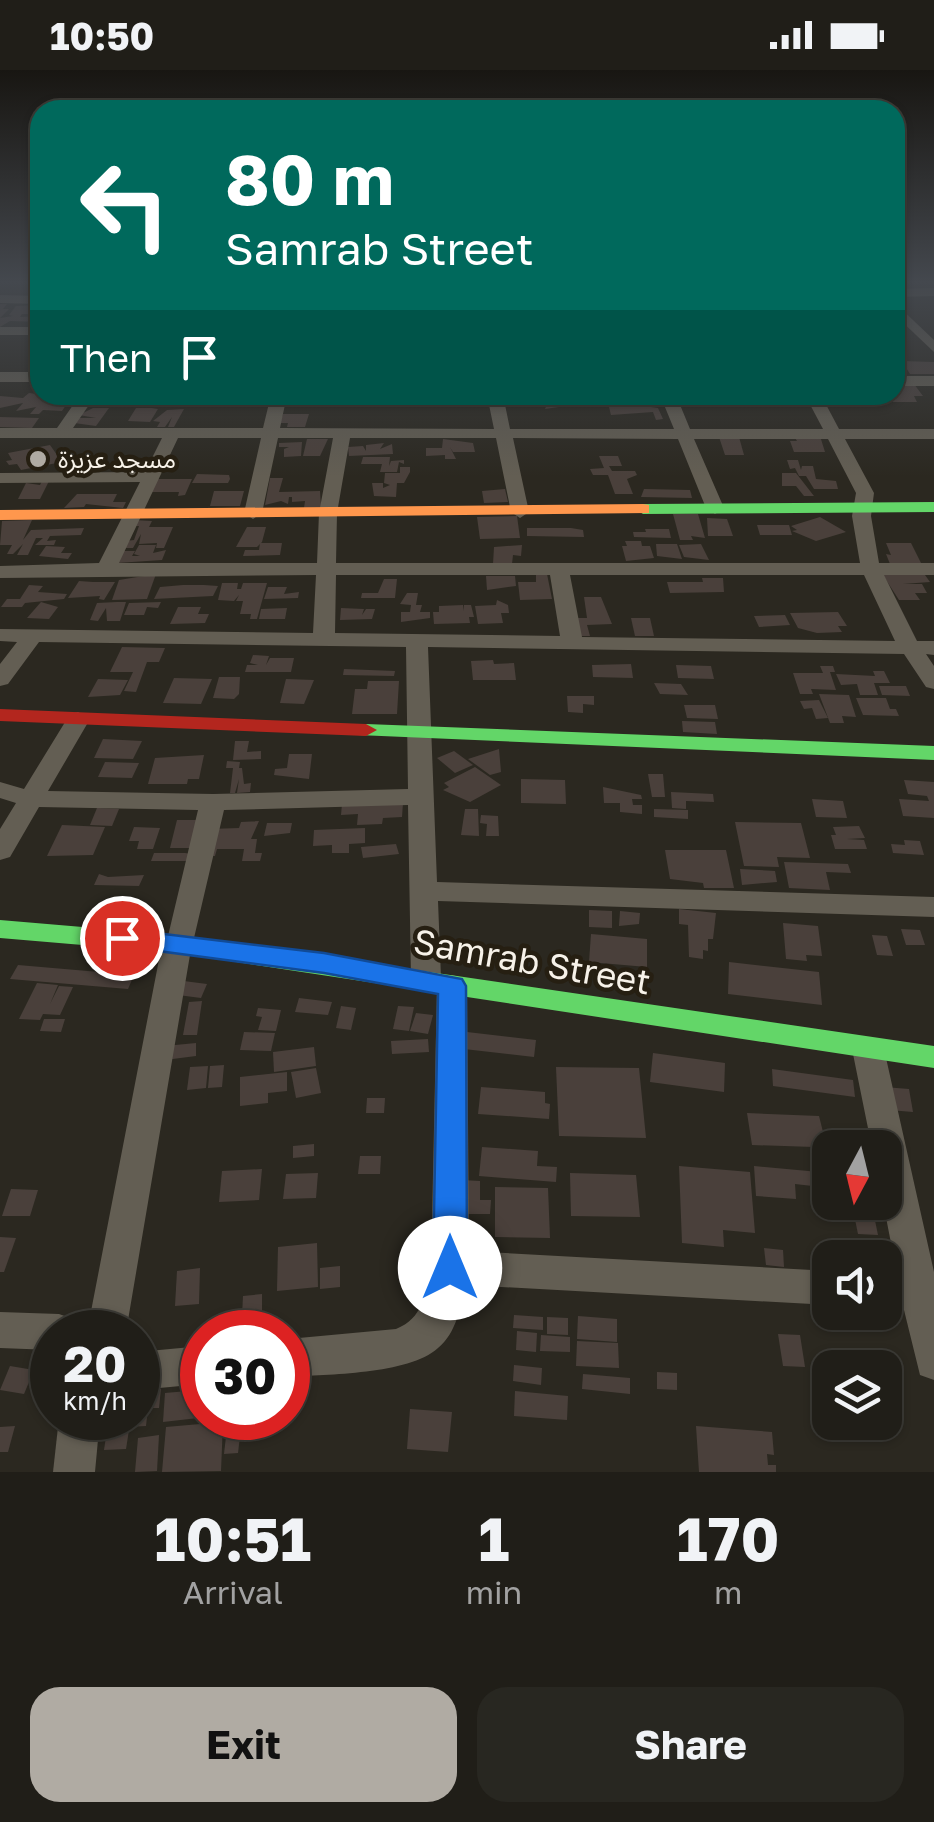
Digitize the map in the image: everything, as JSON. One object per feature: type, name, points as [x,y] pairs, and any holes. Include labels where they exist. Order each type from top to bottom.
[{"type":"street","points":[[0,377],[30,377]]},
{"type":"street","points":[[905,381],[934,381]]},
{"type":"street","points":[[62,433],[81,405]]},
{"type":"street","points":[[253,513],[277,405]]},
{"type":"street","points":[[498,405],[520,512]]},
{"type":"street","points":[[672,405],[715,508]]},
{"type":"street","points":[[819,405],[865,493],[861,507],[871,569],[908,648],[934,682]]},
{"type":"street","points":[[106,569],[172,434]]},
{"type":"street","points":[[324,640],[328,513],[342,434]]},
{"type":"street","points":[[2,435],[934,434]]},
{"type":"street","points":[[0,478],[148,477]]},
{"type":"street","points":[[0,515],[934,507]]},
{"type":"street","points":[[559,569],[572,643]]},
{"type":"street","points":[[0,572],[934,569]]},
{"type":"street","points":[[0,635],[934,648]]},
{"type":"street","points":[[0,680],[32,636]]},
{"type":"street","points":[[310,1356],[397,1348],[423,1337],[438,1319],[450,1268],[439,982],[426,891],[420,797],[417,640]]},
{"type":"street","points":[[0,716],[934,753]]},
{"type":"street","points":[[0,851],[78,719]]},
{"type":"street","points":[[0,790],[31,799],[213,802],[420,797]]},
{"type":"street","points":[[110,1310],[178,946],[213,802]]},
{"type":"street","points":[[426,891],[934,906]]},
{"type":"street","name":"Samrab Street","points":[[0,930],[178,946],[934,1057]]},
{"type":"street","points":[[868,1049],[912,1293],[934,1361]]},
{"type":"street","points":[[450,1268],[812,1287]]},
{"type":"street","points":[[0,1330],[30,1331]]},
{"type":"street","points":[[74,1472],[78,1440]]},
{"type":"building","points":[[905,361],[934,362],[934,374],[910,374]]},
{"type":"building","points":[[905,384],[914,384],[923,396],[914,396],[917,402],[905,402]]},
{"type":"building","points":[[30,393],[30,405],[66,405],[62,411],[43,410],[39,414],[30,414],[36,407],[16,411],[23,403],[0,408],[0,396],[23,398]]},
{"type":"building","points":[[609,407],[658,408],[663,419],[656,420],[653,412],[611,415]]},
{"type":"building","points":[[93,408],[109,408],[96,426],[74,423],[77,418],[96,418],[79,415]]},
{"type":"building","points":[[136,408],[158,409],[150,422],[128,421]]},
{"type":"building","points":[[184,409],[174,427],[168,427],[172,417],[165,427],[157,427],[160,422],[153,421],[167,410]]},
{"type":"building","points":[[283,414],[309,414],[305,427],[287,427],[288,423],[280,423]]},
{"type":"building","points":[[0,417],[39,418],[32,428],[0,427]]},
{"type":"building","points":[[794,436],[820,436],[825,452],[794,452],[790,441],[797,441]]},
{"type":"building","points":[[719,437],[739,437],[744,455],[725,455]]},
{"type":"building","points":[[307,439],[328,439],[320,456],[303,456]]},
{"type":"building","points":[[443,439],[473,443],[475,452],[453,452],[450,447],[456,459],[426,456],[426,448],[442,448]]},
{"type":"building","points":[[302,442],[301,456],[284,457],[284,449],[289,447],[279,447],[279,443]]},
{"type":"building","points":[[384,443],[380,449],[392,444],[393,454],[349,456],[348,447],[363,446],[366,451],[366,445]]},
{"type":"building","points":[[50,445],[62,462],[21,470],[17,464],[9,465],[6,461],[12,460],[8,453]]},
{"type":"building","points":[[599,456],[618,456],[622,466],[609,466],[612,471],[635,471],[637,475],[627,479],[633,494],[615,494],[608,475],[593,475],[590,469],[604,468]]},
{"type":"building","points":[[363,457],[390,457],[389,466],[391,461],[404,460],[404,464],[399,462],[397,472],[380,472],[382,464],[361,464]]},
{"type":"building","points":[[787,460],[798,460],[801,470],[802,466],[813,466],[816,479],[836,481],[838,489],[814,489],[806,476],[790,469]]},
{"type":"building","points":[[400,467],[410,467],[410,472],[404,483],[397,483],[396,497],[374,496],[372,483],[383,483],[383,488],[390,485],[384,483],[385,473],[400,473]]},
{"type":"building","points":[[782,473],[796,473],[814,496],[804,496],[796,486],[782,486]]},
{"type":"building","points":[[197,474],[229,475],[230,479],[228,483],[192,483]]},
{"type":"building","points":[[270,478],[283,478],[279,492],[320,491],[321,507],[304,508],[305,501],[292,502],[292,497],[288,504],[281,501],[265,505]]},
{"type":"building","points":[[154,479],[192,479],[185,495],[178,496],[179,492],[148,492]]},
{"type":"building","points":[[49,481],[40,499],[18,499],[26,483],[40,485]]},
{"type":"building","points":[[505,489],[508,502],[484,503],[482,491]]},
{"type":"building","points":[[644,489],[690,490],[692,498],[641,497]]},
{"type":"building","points":[[214,491],[244,491],[240,506],[210,506]]},
{"type":"building","points":[[77,494],[117,494],[113,502],[126,502],[123,508],[86,504],[64,508]]},
{"type":"building","points":[[673,514],[698,514],[705,538],[691,536],[693,540],[680,540]]},
{"type":"building","points":[[517,516],[520,538],[480,539],[477,517]]},
{"type":"building","points":[[820,517],[846,532],[816,541],[792,531],[797,530],[791,526]]},
{"type":"building","points":[[707,518],[727,519],[733,536],[708,536]]},
{"type":"building","points":[[32,520],[23,540],[31,530],[84,528],[81,535],[50,536],[47,541],[56,540],[54,545],[35,545],[43,538],[36,538],[28,555],[17,555],[23,544],[13,554],[7,554],[12,545],[0,545],[2,521]]},
{"type":"building","points":[[134,520],[152,521],[149,527],[173,527],[164,548],[156,548],[157,543],[139,544],[141,534],[133,548],[124,548],[126,541],[134,540],[139,526],[131,526]]},
{"type":"building","points":[[757,525],[789,525],[792,535],[760,535]]},
{"type":"building","points":[[247,527],[266,527],[262,542],[257,547],[236,547]]},
{"type":"building","points":[[527,528],[571,528],[583,530],[584,537],[527,536]]},
{"type":"building","points":[[645,529],[669,529],[671,538],[634,537],[633,532],[646,532]]},
{"type":"building","points":[[625,541],[641,541],[642,546],[650,546],[654,558],[626,561],[622,546],[627,546]]},
{"type":"building","points":[[260,543],[282,543],[280,555],[243,556],[245,550],[259,550]]},
{"type":"building","points":[[886,543],[911,543],[922,565],[890,564]]},
{"type":"building","points":[[656,544],[677,544],[682,559],[657,556]]},
{"type":"building","points":[[701,544],[709,560],[684,557],[679,545]]},
{"type":"building","points":[[139,545],[156,545],[153,553],[166,550],[162,560],[117,563],[122,551],[135,551],[132,556],[140,556],[134,554]]},
{"type":"building","points":[[522,545],[521,556],[513,555],[512,564],[493,564],[494,547]]},
{"type":"building","points":[[46,546],[65,547],[61,553],[72,553],[68,559],[39,556]]},
{"type":"building","points":[[881,572],[925,575],[930,582],[903,584],[922,584],[927,593],[915,593],[920,600],[899,600]]},
{"type":"building","points":[[156,574],[147,599],[112,600],[119,580]]},
{"type":"building","points":[[536,574],[547,574],[552,599],[520,600],[518,582],[536,582]]},
{"type":"building","points":[[486,576],[515,576],[516,586],[487,590]]},
{"type":"building","points":[[702,578],[723,578],[724,592],[670,593],[667,582],[703,582]]},
{"type":"building","points":[[384,579],[397,579],[395,598],[361,598],[362,593],[378,593]]},
{"type":"building","points":[[79,581],[115,582],[104,600],[100,596],[68,598]]},
{"type":"building","points":[[222,583],[238,583],[237,589],[241,589],[243,583],[267,583],[257,619],[250,619],[251,614],[240,614],[243,601],[236,601],[239,595],[234,601],[218,600]]},
{"type":"building","points":[[29,585],[43,586],[38,592],[67,594],[64,599],[1,607],[7,599],[20,599]]},
{"type":"building","points":[[218,586],[213,596],[154,599],[160,587]]},
{"type":"building","points":[[268,587],[287,587],[284,594],[299,592],[298,598],[264,599]]},
{"type":"building","points":[[407,593],[418,593],[416,605],[422,605],[420,612],[430,612],[430,618],[401,622],[401,612],[410,612],[411,605],[400,604]]},
{"type":"building","points":[[584,597],[601,597],[612,624],[587,625],[590,636],[578,636],[573,618],[587,618]]},
{"type":"building","points":[[497,600],[508,605],[509,613],[501,613],[503,623],[478,624],[475,606],[496,605]]},
{"type":"building","points":[[41,602],[58,607],[49,619],[27,618]]},
{"type":"building","points":[[126,602],[120,621],[107,621],[106,608],[98,621],[90,620],[97,603]]},
{"type":"building","points":[[161,602],[158,608],[147,607],[144,615],[124,615],[129,603]]},
{"type":"building","points":[[463,605],[463,611],[464,605],[471,605],[474,617],[469,617],[470,623],[434,624],[433,612],[439,612],[439,606]]},
{"type":"building","points":[[178,607],[201,607],[198,614],[209,614],[205,623],[170,624]]},
{"type":"building","points":[[287,608],[285,619],[259,619],[261,609]]},
{"type":"building","points":[[341,608],[364,609],[362,615],[366,609],[375,609],[372,619],[340,620]]},
{"type":"building","points":[[838,612],[847,626],[838,626],[842,632],[817,633],[798,628],[790,613]]},
{"type":"building","points":[[785,615],[790,625],[759,627],[754,616]]},
{"type":"building","points":[[631,618],[650,618],[654,636],[635,636]]},
{"type":"building","points":[[122,647],[165,648],[159,662],[147,662],[136,692],[124,691],[133,672],[110,672]]},
{"type":"building","points":[[253,655],[269,656],[266,665],[270,658],[294,658],[291,672],[245,672],[247,665],[258,665],[250,663]]},
{"type":"building","points":[[493,660],[494,664],[514,663],[516,680],[473,680],[471,661]]},
{"type":"building","points":[[631,664],[633,678],[593,677],[592,665]]},
{"type":"building","points":[[676,665],[711,666],[714,679],[678,678]]},
{"type":"building","points":[[820,666],[833,666],[835,672],[830,672],[836,690],[811,689],[813,694],[800,694],[793,673],[823,673]]},
{"type":"building","points":[[344,669],[395,671],[394,676],[343,675]]},
{"type":"building","points":[[873,671],[884,671],[890,683],[874,683],[878,695],[860,695],[857,684],[841,685],[836,674],[875,676]]},
{"type":"building","points":[[219,677],[240,677],[239,694],[234,699],[213,698]]},
{"type":"building","points":[[174,678],[212,679],[201,704],[163,703]]},
{"type":"building","points":[[98,679],[128,680],[120,695],[88,697]]},
{"type":"building","points":[[286,679],[314,680],[304,704],[280,703]]},
{"type":"building","points":[[368,681],[399,681],[397,714],[352,714],[355,689],[367,689]]},
{"type":"building","points":[[654,683],[681,684],[688,695],[660,694]]},
{"type":"building","points":[[879,686],[906,686],[910,696],[882,695]]},
{"type":"building","points":[[819,694],[849,695],[856,717],[842,716],[844,723],[830,723]]},
{"type":"building","points":[[567,696],[594,696],[594,705],[583,704],[583,713],[568,712]]},
{"type":"building","points":[[856,698],[886,698],[890,709],[896,709],[899,716],[863,715]]},
{"type":"building","points":[[819,700],[828,718],[816,719],[812,708],[804,709],[800,701]]},
{"type":"building","points":[[684,705],[715,705],[718,719],[687,718]]},
{"type":"building","points":[[682,721],[715,722],[717,734],[683,732]]},
{"type":"building","points":[[103,739],[142,741],[133,759],[94,758]]},
{"type":"building","points":[[235,741],[249,741],[247,752],[261,751],[261,759],[233,760]]},
{"type":"building","points":[[499,749],[501,772],[490,775],[468,759]]},
{"type":"building","points":[[454,751],[473,765],[455,773],[437,758]]},
{"type":"building","points":[[289,754],[312,754],[309,779],[274,775],[275,769],[287,768]]},
{"type":"building","points":[[204,755],[199,779],[188,779],[187,784],[148,784],[155,758]]},
{"type":"building","points":[[227,761],[240,762],[244,784],[251,783],[250,792],[237,793],[239,779],[235,793],[230,793],[233,768],[226,768]]},
{"type":"building","points":[[105,762],[139,763],[132,778],[98,777]]},
{"type":"building","points":[[475,767],[501,785],[470,802],[443,790],[449,787],[444,783]]},
{"type":"building","points":[[648,774],[663,774],[665,797],[652,797]]},
{"type":"building","points":[[521,779],[565,780],[566,804],[521,803]]},
{"type":"building","points":[[904,780],[934,782],[934,818],[903,816],[899,799],[929,801],[927,796],[908,794]]},
{"type":"building","points":[[603,787],[641,795],[642,799],[632,799],[633,805],[642,805],[642,814],[620,812],[620,803],[604,803]]},
{"type":"building","points":[[671,792],[713,794],[714,802],[686,801],[686,809],[672,808]]},
{"type":"building","points":[[812,799],[843,801],[847,818],[816,817]]},
{"type":"building","points":[[403,803],[402,817],[383,818],[382,824],[357,825],[358,814],[341,815],[342,804]]},
{"type":"building","points":[[97,808],[119,809],[112,826],[90,825]]},
{"type":"building","points":[[465,809],[478,809],[479,836],[461,835]]},
{"type":"building","points":[[654,809],[688,810],[688,819],[654,817]]},
{"type":"building","points":[[481,815],[498,816],[499,836],[486,836],[487,824],[480,823]]},
{"type":"building","points":[[177,820],[206,820],[200,848],[170,848]]},
{"type":"building","points":[[259,821],[251,839],[257,839],[255,853],[262,853],[260,861],[242,861],[244,849],[217,849],[215,856],[204,856],[210,829],[239,828],[241,822]]},
{"type":"building","points":[[735,822],[801,823],[810,858],[777,857],[779,867],[744,866]]},
{"type":"building","points":[[267,823],[292,823],[290,833],[264,836]]},
{"type":"building","points":[[62,825],[105,827],[93,855],[47,856]]},
{"type":"building","points":[[859,826],[865,838],[847,839],[864,840],[867,849],[835,849],[833,827]]},
{"type":"building","points":[[134,827],[160,828],[153,849],[137,849],[139,841],[129,841]]},
{"type":"building","points":[[365,828],[365,843],[349,844],[349,853],[332,853],[332,845],[313,846],[314,830]]},
{"type":"building","points":[[904,840],[920,841],[924,855],[893,853],[891,844],[905,845]]},
{"type":"building","points":[[396,844],[399,854],[363,858],[361,847]]},
{"type":"building","points":[[665,850],[726,850],[734,888],[704,888],[703,883],[670,879]]},
{"type":"building","points":[[154,853],[198,855],[196,861],[151,861]]},
{"type":"building","points":[[784,862],[848,864],[851,873],[826,872],[830,890],[789,888]]},
{"type":"building","points":[[740,869],[775,871],[777,882],[742,885]]},
{"type":"building","points":[[99,874],[144,875],[139,886],[94,885]]},
{"type":"building","points":[[679,909],[716,913],[713,939],[708,939],[703,959],[689,957],[688,925],[679,924]]},
{"type":"building","points":[[589,910],[612,911],[612,928],[589,927]]},
{"type":"building","points":[[620,911],[640,913],[639,924],[619,926]]},
{"type":"building","points":[[783,923],[818,926],[822,956],[806,955],[807,961],[786,959]]},
{"type":"building","points":[[901,929],[920,930],[925,945],[906,945]]},
{"type":"building","points":[[591,934],[647,939],[647,967],[589,962]]},
{"type":"building","points":[[872,935],[887,936],[893,956],[877,955]]},
{"type":"building","points":[[729,962],[819,972],[822,1005],[728,994]]},
{"type":"building","points":[[18,965],[134,975],[128,989],[10,979]]},
{"type":"building","points":[[176,980],[207,984],[201,998],[170,994]]},
{"type":"building","points":[[37,983],[58,985],[50,1004],[59,986],[73,987],[60,1015],[43,1014],[40,1020],[19,1019]]},
{"type":"building","points":[[299,998],[332,1002],[328,1015],[295,1012]]},
{"type":"building","points":[[202,1001],[197,1035],[183,1035],[189,1002]]},
{"type":"building","points":[[341,1006],[356,1008],[351,1030],[336,1028]]},
{"type":"building","points":[[398,1006],[414,1007],[409,1031],[393,1029]]},
{"type":"building","points":[[258,1008],[281,1010],[276,1031],[258,1030],[262,1017],[256,1016]]},
{"type":"building","points":[[416,1013],[433,1015],[428,1034],[410,1031]]},
{"type":"building","points":[[44,1019],[65,1019],[61,1032],[40,1031]]},
{"type":"building","points":[[244,1032],[275,1033],[271,1051],[240,1050]]},
{"type":"building","points":[[467,1032],[536,1040],[534,1057],[464,1049]]},
{"type":"building","points":[[428,1039],[429,1052],[392,1054],[391,1041]]},
{"type":"building","points":[[196,1043],[196,1056],[165,1060],[165,1046]]},
{"type":"building","points":[[314,1047],[316,1066],[274,1072],[273,1052]]},
{"type":"building","points":[[653,1053],[725,1063],[724,1092],[650,1082]]},
{"type":"building","points":[[224,1065],[222,1087],[208,1088],[210,1066]]},
{"type":"building","points":[[208,1066],[206,1088],[187,1090],[190,1067]]},
{"type":"building","points":[[556,1067],[639,1068],[646,1138],[559,1136]]},
{"type":"building","points":[[316,1068],[321,1093],[296,1098],[291,1072]]},
{"type":"building","points":[[772,1069],[853,1080],[855,1097],[773,1086]]},
{"type":"building","points":[[287,1072],[287,1091],[268,1093],[268,1103],[240,1106],[240,1077]]},
{"type":"building","points":[[481,1087],[545,1092],[545,1103],[550,1104],[549,1119],[478,1114]]},
{"type":"building","points":[[884,1087],[909,1089],[913,1112],[889,1110]]},
{"type":"building","points":[[367,1098],[385,1098],[384,1113],[366,1113]]},
{"type":"building","points":[[747,1113],[819,1116],[822,1130],[812,1130],[812,1147],[752,1145]]},
{"type":"building","points":[[314,1144],[314,1156],[293,1158],[293,1146]]},
{"type":"building","points":[[482,1147],[538,1151],[537,1166],[557,1167],[556,1182],[479,1176]]},
{"type":"building","points":[[360,1156],[381,1156],[380,1174],[358,1174]]},
{"type":"building","points":[[679,1166],[750,1172],[755,1233],[723,1230],[724,1247],[682,1243]]},
{"type":"building","points":[[754,1166],[812,1171],[812,1186],[795,1184],[796,1199],[756,1196]]},
{"type":"building","points":[[262,1169],[259,1200],[219,1202],[222,1171]]},
{"type":"building","points":[[318,1173],[316,1198],[283,1199],[286,1174]]},
{"type":"building","points":[[570,1173],[636,1175],[640,1217],[571,1216]]},
{"type":"building","points":[[462,1180],[480,1181],[480,1200],[491,1200],[490,1214],[462,1214]]},
{"type":"building","points":[[495,1187],[548,1188],[550,1238],[495,1237]]},
{"type":"building","points":[[11,1189],[38,1190],[30,1216],[2,1216]]},
{"type":"building","points":[[855,1220],[875,1220],[878,1235],[858,1234]]},
{"type":"building","points":[[0,1237],[16,1238],[4,1272],[0,1272]]},
{"type":"building","points":[[317,1243],[318,1287],[277,1291],[278,1247]]},
{"type":"building","points":[[764,1248],[783,1250],[784,1267],[766,1265]]},
{"type":"building","points":[[340,1266],[340,1287],[320,1289],[320,1268]]},
{"type":"building","points":[[200,1268],[199,1304],[175,1306],[177,1271]]},
{"type":"building","points":[[262,1294],[262,1310],[242,1310],[243,1296]]},
{"type":"building","points":[[514,1315],[543,1317],[543,1330],[513,1328]]},
{"type":"building","points":[[578,1316],[617,1319],[617,1342],[577,1339]]},
{"type":"building","points":[[547,1317],[568,1318],[568,1335],[547,1334]]},
{"type":"building","points":[[517,1331],[537,1333],[536,1352],[516,1350]]},
{"type":"building","points":[[778,1334],[800,1335],[805,1367],[783,1366]]},
{"type":"building","points":[[541,1335],[570,1337],[570,1352],[540,1351]]},
{"type":"building","points":[[577,1341],[618,1343],[619,1368],[576,1366]]},
{"type":"building","points":[[514,1365],[542,1368],[541,1385],[513,1381]]},
{"type":"building","points":[[10,1366],[30,1369],[24,1394],[0,1390]]},
{"type":"building","points":[[657,1372],[677,1373],[677,1390],[657,1389]]},
{"type":"building","points":[[583,1374],[630,1378],[630,1394],[582,1389]]},
{"type":"building","points":[[515,1391],[568,1396],[567,1420],[514,1416]]},
{"type":"building","points":[[180,1392],[180,1420],[163,1422],[165,1393]]},
{"type":"building","points":[[410,1409],[452,1412],[448,1452],[407,1449]]},
{"type":"building","points":[[15,1426],[8,1452],[0,1452],[0,1427]]},
{"type":"building","points":[[180,1426],[180,1440],[222,1440],[221,1471],[162,1472],[166,1427]]},
{"type":"building","points":[[696,1426],[772,1432],[774,1455],[767,1454],[768,1465],[776,1465],[776,1472],[699,1472]]},
{"type":"building","points":[[106,1440],[127,1440],[126,1449],[104,1450]]},
{"type":"building","points":[[138,1440],[159,1440],[157,1471],[135,1472]]},
{"type":"building","points":[[226,1440],[240,1440],[238,1453],[224,1454]]},
{"type":"traffic: fast","points":[[643,509],[934,507]]},
{"type":"traffic: fast","points":[[366,730],[934,753]]},
{"type":"traffic: fast","points":[[0,929],[177,944],[934,1057]]},
{"type":"traffic: slow","points":[[0,515],[643,509]]},
{"type":"traffic: jam","points":[[0,715],[366,730]]},
{"type":"place","name":"مسجد عزيزة","points":[[38,459]]},
{"type":"route","points":[[122,938],[324,963],[452,986],[450,1268]]}]
